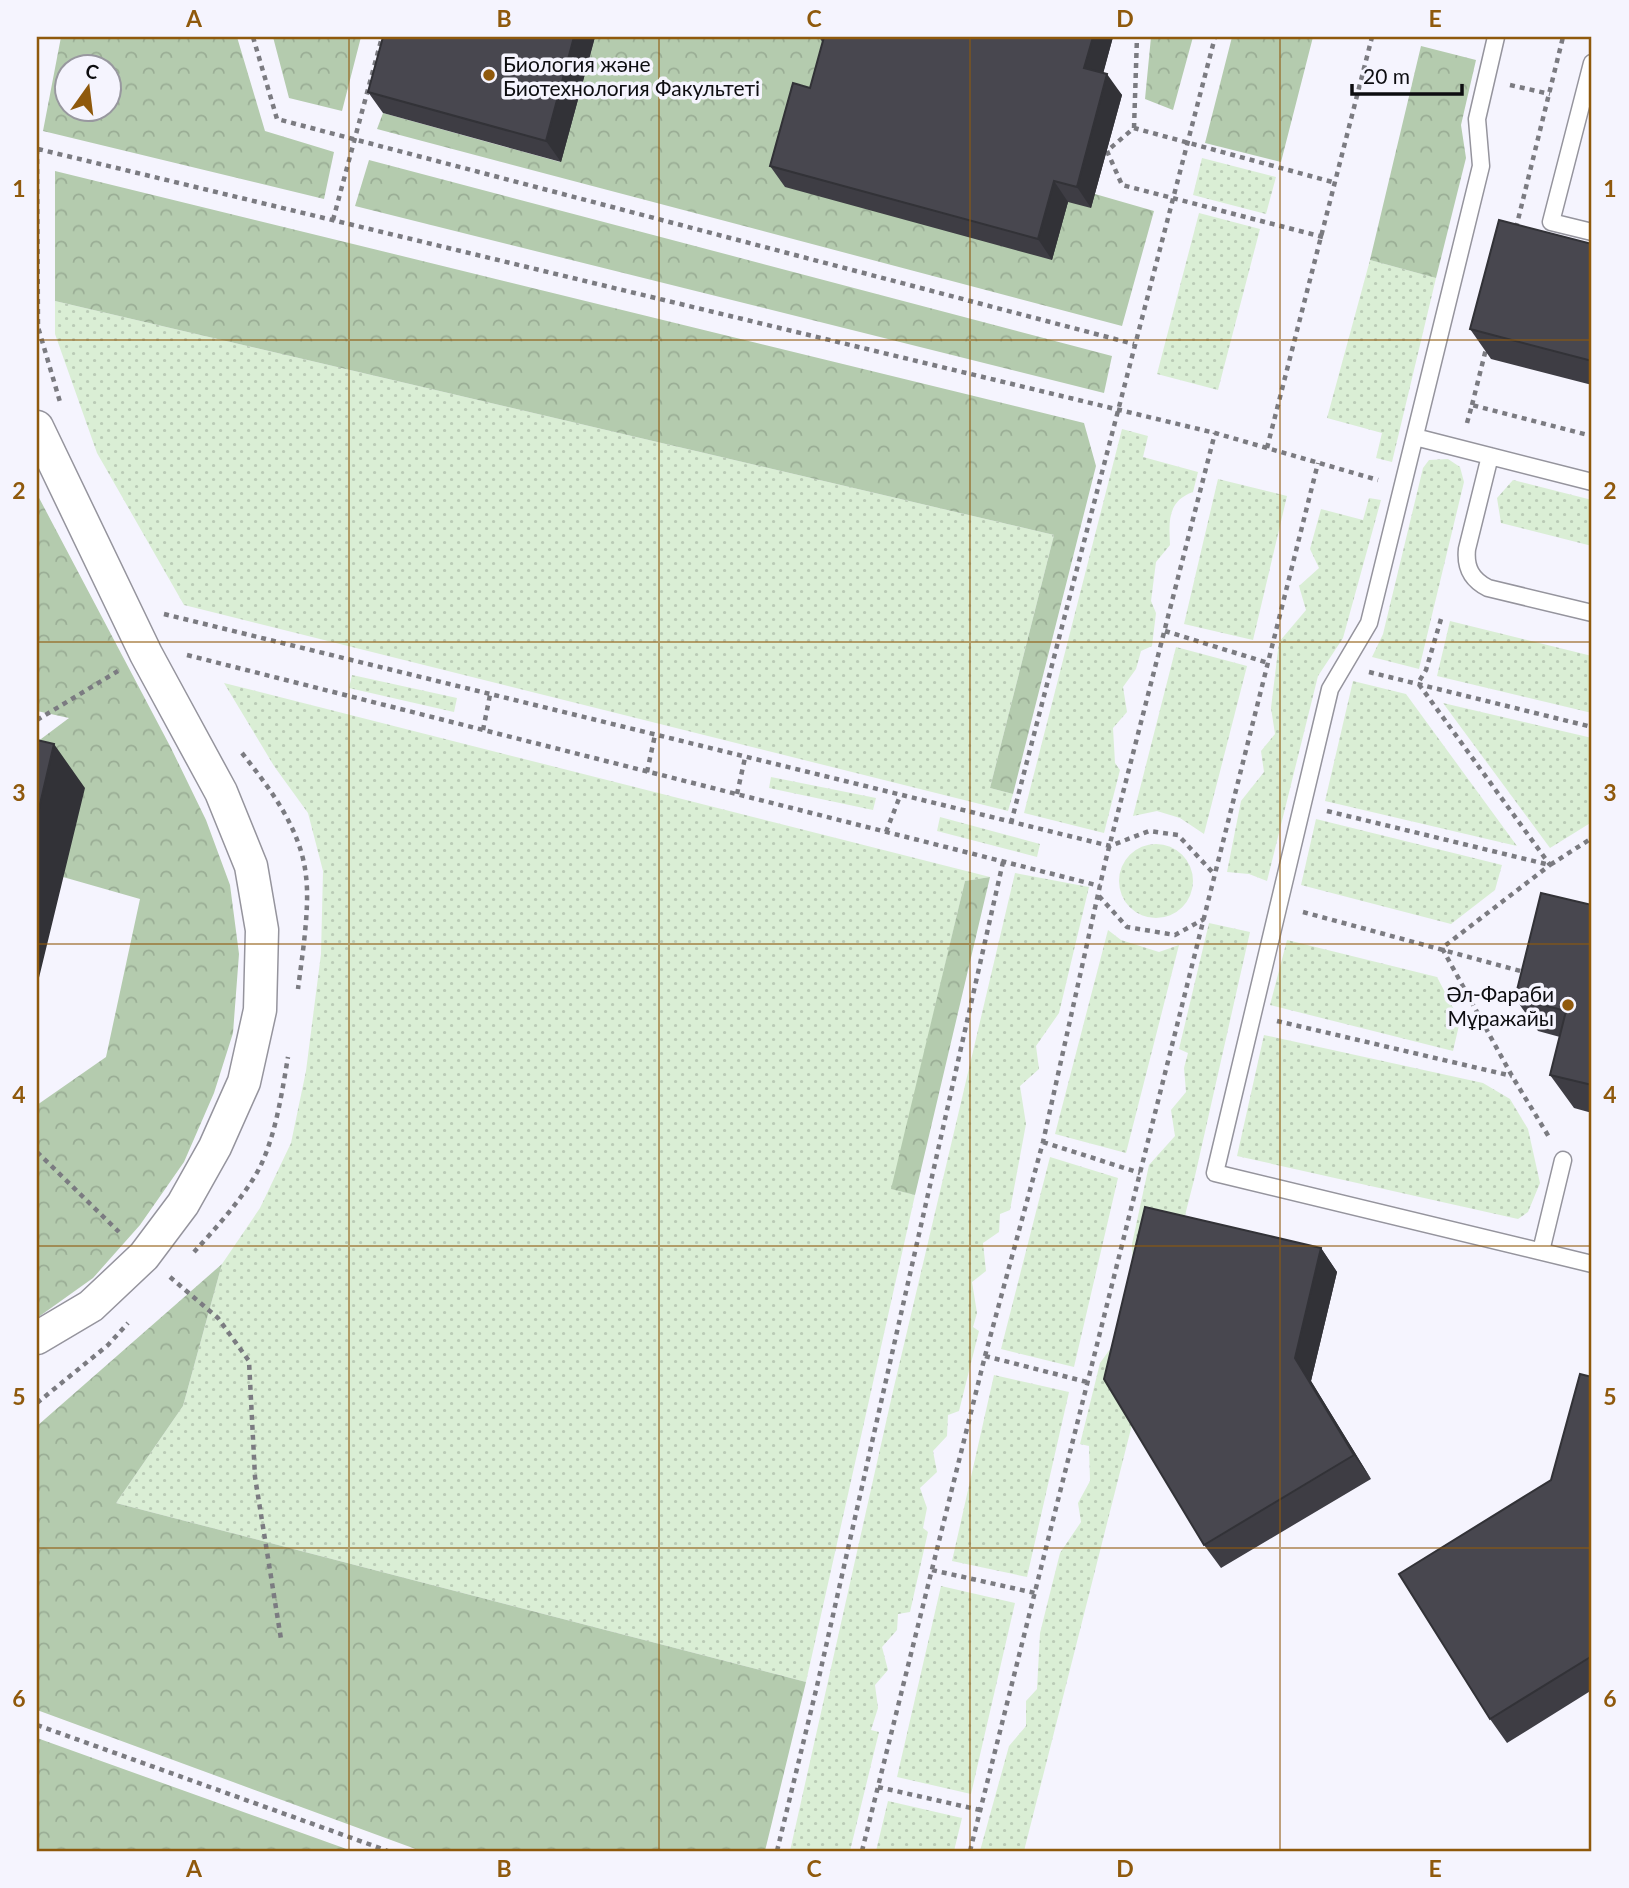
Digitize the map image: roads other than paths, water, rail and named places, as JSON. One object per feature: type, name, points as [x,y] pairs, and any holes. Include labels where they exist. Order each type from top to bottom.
[{"type":"street","points":[[37,428],[146,654],[221,792],[251,866],[262,930],[260,1010],[244,1082],[209,1158],[183,1204],[144,1256],[91,1306],[37,1339]]},
{"type":"lane","points":[[1496,37],[1476,119],[1481,166],[1403,487],[1369,623],[1330,689],[1215,1173],[1592,1265]]},
{"type":"lane","points":[[1592,63],[1551,222],[1592,232]]},
{"type":"lane","points":[[1415,436],[1592,482]]},
{"type":"lane","points":[[1490,456],[1467,549],[1466,562],[1475,580],[1489,588],[1592,613]]},
{"type":"lane","points":[[1541,1251],[1563,1160]]},
{"type":"place","name":"Биология және Биотехнология Факультеті","points":[[489,75]]},
{"type":"place","name":"Әл-Фараби Мұражайы","points":[[1568,1005]]}]
